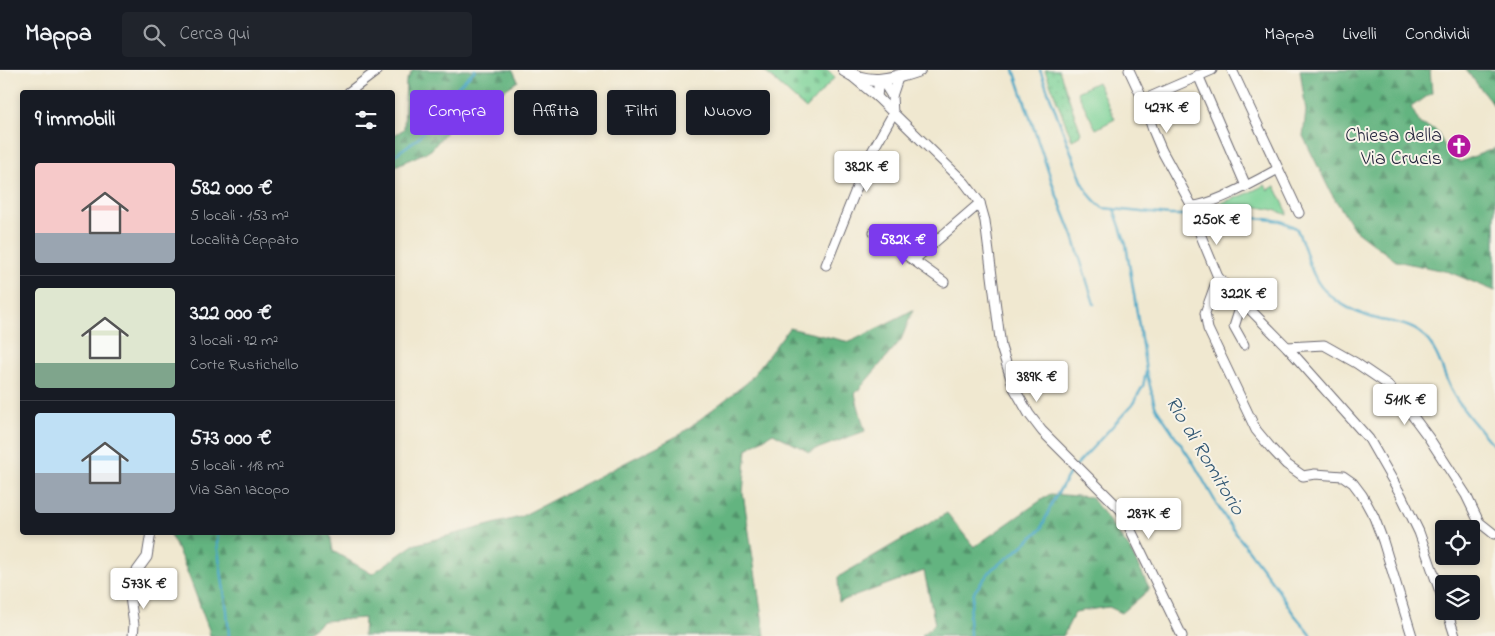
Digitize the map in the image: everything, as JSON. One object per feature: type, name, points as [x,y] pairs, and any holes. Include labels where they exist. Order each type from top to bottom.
[{"type":"street","points":[[352,90],[378,70]]},
{"type":"street","points":[[845,71],[861,79],[872,81],[898,78],[919,70]]},
{"type":"street","points":[[1129,70],[1143,100],[1162,151],[1192,207],[1195,222],[1218,277],[1287,346],[1369,439],[1381,458],[1419,532],[1435,577]]},
{"type":"street","points":[[1143,100],[1212,70]]},
{"type":"street","points":[[1232,70],[1299,213]]},
{"type":"street","points":[[845,71],[877,97],[965,183],[980,203],[985,221],[1001,347],[1014,388],[1036,422],[1055,445],[1120,510],[1182,636]]},
{"type":"street","points":[[1198,75],[1246,186]]},
{"type":"street","points":[[826,265],[870,156],[893,114],[892,96],[898,78]]},
{"type":"street","points":[[882,80],[892,96]]},
{"type":"street","points":[[877,97],[878,87],[882,80]]},
{"type":"street","points":[[1192,207],[1200,206],[1246,186],[1278,169]]},
{"type":"street","points":[[914,260],[980,203]]},
{"type":"street","points":[[874,232],[944,282]]},
{"type":"street","points":[[1218,277],[1205,313],[1208,329],[1256,430],[1286,464],[1303,476],[1315,474],[1343,476],[1353,483],[1374,517],[1412,636]]},
{"type":"street","points":[[1242,302],[1234,327],[1244,345]]},
{"type":"street","points":[[1287,346],[1324,345],[1356,363],[1387,384],[1429,438],[1466,494],[1479,522],[1494,534]]},
{"type":"street","points":[[132,636],[134,625],[128,582],[147,557],[151,535]]},
{"type":"street","points":[[1450,620],[1455,636]]},
{"type":"green space","points":[[413,70],[513,70],[518,81],[504,90],[410,90],[410,135],[443,135],[431,150],[395,166],[395,135],[404,129],[406,81]]},
{"type":"green space","points":[[763,70],[828,70],[835,77],[806,109]]},
{"type":"green space","points":[[1045,70],[1059,70],[1081,133],[1080,136],[1072,140]]},
{"type":"green space","points":[[1300,70],[1430,70],[1432,93],[1411,107],[1420,124],[1436,130],[1449,154],[1460,162],[1495,148],[1495,291],[1449,272],[1396,261],[1354,229],[1331,193],[1303,136],[1306,111]]},
{"type":"green space","points":[[1466,70],[1495,70],[1495,108],[1492,103]]},
{"type":"green space","points":[[1097,82],[1115,119],[1096,129],[1077,92]]},
{"type":"green space","points":[[1265,185],[1268,190],[1275,186],[1287,211],[1287,215],[1258,207],[1209,207],[1244,195]]},
{"type":"green space","points":[[913,310],[901,340],[855,394],[865,431],[809,452],[773,433],[747,449],[743,493],[765,636],[363,636],[364,618],[323,621],[303,636],[210,636],[186,568],[170,535],[330,535],[333,551],[372,574],[413,545],[520,517],[681,434],[748,382],[789,328],[850,342]]},
{"type":"green space","points":[[1050,494],[1091,497],[1129,548],[1150,589],[1122,613],[1109,607],[1075,612],[1063,636],[921,636],[935,624],[924,571],[839,602],[838,577],[947,513],[974,547]]},
{"type":"waterway","points":[[395,155],[417,139],[433,122],[448,96],[475,70]]},
{"type":"waterway","points":[[1014,70],[1055,191],[1073,236],[1094,304]]},
{"type":"waterway","points":[[1040,70],[1082,181],[1099,205],[1103,208],[1170,215],[1266,219],[1281,221],[1296,228],[1314,276],[1324,290],[1343,305],[1373,318],[1411,327],[1426,338],[1438,357],[1454,396],[1495,447]]},
{"type":"waterway","name":"Rio di Romitorio","points":[[1114,209],[1126,244],[1146,370],[1155,406],[1194,464],[1232,528],[1293,613],[1312,636]]},
{"type":"waterway","points":[[970,636],[969,617],[974,592],[992,569],[1013,554],[1041,529],[1053,501],[1071,471],[1132,405],[1143,386],[1146,372]]},
{"type":"waterway","points":[[218,535],[217,544],[229,636]]},
{"type":"place","name":"Chiesa della Via Crucis","points":[[1459,146]]}]
